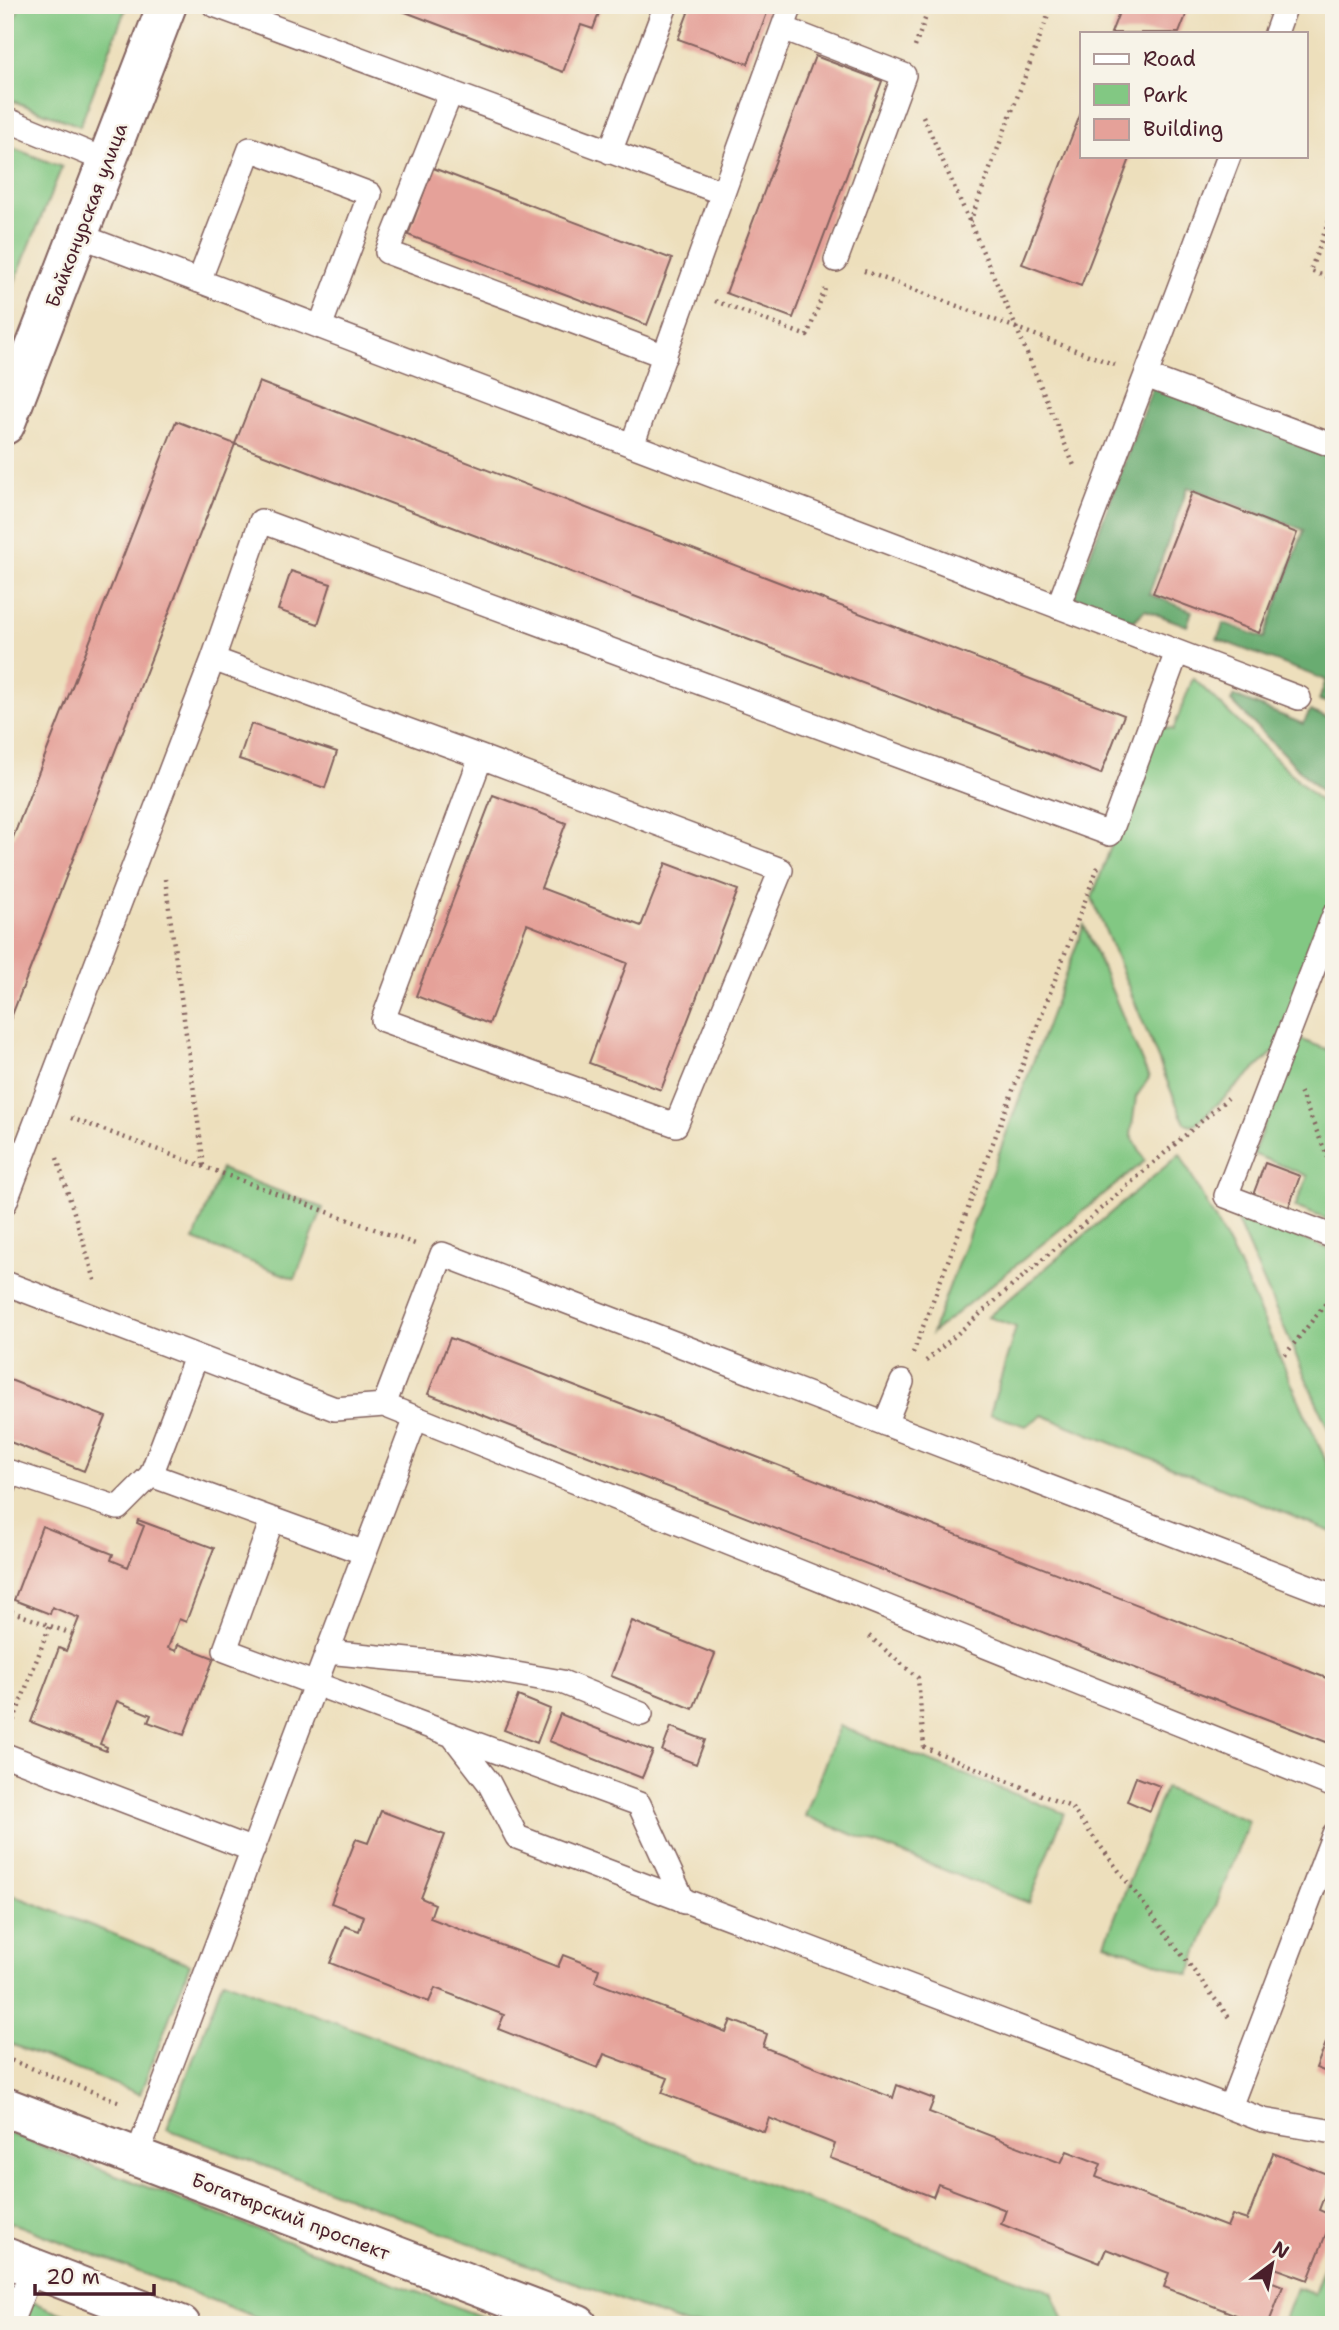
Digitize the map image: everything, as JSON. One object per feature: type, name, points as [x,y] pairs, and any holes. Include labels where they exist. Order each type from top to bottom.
[{"type":"main road","name":"Байконурская улица","points":[[5,425],[167,5]]},
{"type":"main road","name":"Богатырский проспект","points":[[5,2107],[578,2325]]},
{"type":"main road","points":[[19,2262],[181,2325]]},
{"type":"lane","points":[[214,5],[723,193]]},
{"type":"lane","points":[[610,152],[666,5]]},
{"type":"lane","points":[[632,445],[791,5]]},
{"type":"lane","points":[[1276,32],[1286,5]]},
{"type":"lane","points":[[783,28],[904,75],[836,260]]},
{"type":"lane","points":[[451,92],[387,252],[665,356]]},
{"type":"lane","points":[[5,119],[107,161]]},
{"type":"lane","points":[[200,281],[250,149],[370,194],[320,327]]},
{"type":"lane","points":[[1058,607],[1228,158]]},
{"type":"lane","points":[[78,235],[1299,698]]},
{"type":"lane","points":[[1146,376],[1334,446]]},
{"type":"lane","points":[[5,1203],[213,659],[261,521],[1110,834],[1177,652]]},
{"type":"lane","points":[[213,659],[481,757],[781,870],[676,1125],[383,1020],[481,757]]},
{"type":"lane","points":[[1334,915],[1324,970],[1282,1051],[1226,1196],[1334,1237]]},
{"type":"lane","points":[[384,1405],[442,1254],[1334,1596]]},
{"type":"lane","points":[[5,1283],[335,1409],[384,1405],[1334,1786]]},
{"type":"lane","points":[[5,1486],[10,1472],[118,1508],[150,1475],[196,1357]]},
{"type":"lane","points":[[885,1424],[902,1382]]},
{"type":"lane","points":[[136,2158],[416,1418]]},
{"type":"lane","points":[[150,1475],[365,1553]]},
{"type":"lane","points":[[272,1520],[225,1650],[639,1804],[684,1902]]},
{"type":"lane","points":[[327,1652],[471,1666],[562,1682],[641,1714]]},
{"type":"lane","points":[[452,1735],[489,1783],[517,1837],[1263,2120],[1334,2132]]},
{"type":"lane","points":[[5,1755],[253,1850]]},
{"type":"lane","points":[[1230,2107],[1334,1834]]},
{"type":"lane","points":[[10,2325],[19,2262]]},
{"type":"path","points":[[930,5],[904,75],[1016,327],[1094,513]]},
{"type":"path","points":[[970,222],[1052,5]]},
{"type":"path","points":[[1334,208],[1310,271],[1334,279]]},
{"type":"path","points":[[688,290],[807,337],[836,260],[1146,376]]},
{"type":"path","points":[[5,571],[11,573]]},
{"type":"path","points":[[902,1382],[1110,834]]},
{"type":"path","points":[[165,879],[204,1166]]},
{"type":"path","points":[[1282,1051],[1334,1172]]},
{"type":"path","points":[[902,1382],[1234,1093]]},
{"type":"path","points":[[42,1107],[442,1254]]},
{"type":"path","points":[[42,1107],[108,1323]]},
{"type":"path","points":[[1285,1354],[1334,1293]]},
{"type":"path","points":[[5,1609],[72,1634]]},
{"type":"path","points":[[18,1707],[50,1625]]},
{"type":"path","points":[[868,1635],[918,1678],[924,1747],[1071,1807],[1251,2047]]},
{"type":"path","points":[[5,2058],[152,2114]]},
{"type":"green space","points":[[20,5],[127,5],[80,126],[5,98],[5,46]]},
{"type":"green space","points":[[5,145],[62,167],[5,305]]},
{"type":"green space","points":[[1153,386],[1334,455],[1334,705],[1319,700],[1326,680],[1217,639],[1224,623],[1264,638],[1304,530],[1188,487],[1149,594],[1192,611],[1187,626],[1145,610],[1134,621],[1074,597]]},
{"type":"green space","points":[[1193,678],[1334,815],[1334,890],[1276,1050],[1197,1123],[1191,1125],[1185,1123],[1181,1115],[1092,898],[1156,724],[1173,730]]},
{"type":"green space","points":[[1234,696],[1303,724],[1310,711],[1334,720],[1334,805],[1231,701]]},
{"type":"green space","points":[[1084,925],[1149,1078],[1136,1097],[1131,1135],[1145,1161],[932,1333]]},
{"type":"green space","points":[[1297,1038],[1334,1052],[1334,1222],[1295,1207],[1308,1176],[1253,1154]]},
{"type":"green space","points":[[1180,1154],[1237,1261],[1334,1479],[1334,1533],[1042,1415],[1026,1426],[990,1414],[1016,1327],[988,1317]]},
{"type":"green space","points":[[221,1169],[323,1208],[295,1279],[194,1240]]},
{"type":"green space","points":[[1233,1212],[1334,1251],[1334,1442]]},
{"type":"green space","points":[[839,1726],[1064,1813],[1029,1903],[805,1816]]},
{"type":"green space","points":[[1165,1788],[1249,1821],[1189,1975],[1105,1943]]},
{"type":"green space","points":[[5,1892],[190,1964],[140,2094],[5,2042]]},
{"type":"green space","points":[[223,1980],[1052,2292],[1066,2325],[687,2325],[167,2129]]},
{"type":"green space","points":[[5,2132],[503,2325],[276,2325],[5,2220]]},
{"type":"green space","points":[[1329,2253],[1334,2255],[1334,2325],[1291,2325],[1283,2322],[1296,2288],[1314,2294]]},
{"type":"green space","points":[[32,2302],[91,2325],[23,2325]]},
{"type":"building","points":[[387,5],[602,5],[593,29],[581,25],[563,72]]},
{"type":"building","points":[[691,5],[770,5],[748,64],[678,39]]},
{"type":"building","points":[[1122,5],[1190,5],[1179,32],[1111,32]]},
{"type":"building","points":[[815,56],[882,81],[793,318],[726,293]]},
{"type":"building","points":[[1080,115],[1080,158],[1130,158],[1081,286],[1022,264]]},
{"type":"building","points":[[433,168],[672,259],[647,325],[408,235]]},
{"type":"building","points":[[259,382],[1124,715],[1101,774],[235,444]]},
{"type":"building","points":[[176,421],[235,444],[5,1033],[5,858]]},
{"type":"building","points":[[1192,492],[1297,533],[1259,633],[1153,593]]},
{"type":"building","points":[[291,571],[331,584],[318,624],[278,610]]},
{"type":"building","points":[[251,724],[337,752],[325,788],[239,759]]},
{"type":"building","points":[[493,795],[566,823],[541,888],[641,926],[666,863],[738,890],[661,1090],[589,1063],[627,963],[527,924],[489,1024],[416,996]]},
{"type":"building","points":[[1265,1163],[1300,1176],[1288,1209],[1253,1195]]},
{"type":"building","points":[[450,1338],[1334,1681],[1334,1745],[428,1394]]},
{"type":"building","points":[[5,1378],[106,1417],[84,1471],[5,1440]]},
{"type":"building","points":[[138,1520],[214,1548],[186,1622],[179,1619],[168,1648],[176,1651],[178,1644],[214,1658],[184,1735],[148,1722],[151,1715],[117,1701],[100,1744],[107,1747],[106,1751],[31,1722],[59,1648],[66,1651],[79,1618],[52,1607],[50,1614],[14,1600],[42,1526],[113,1554],[111,1560],[128,1567],[144,1526],[137,1523]]},
{"type":"building","points":[[632,1621],[715,1654],[693,1709],[611,1676]]},
{"type":"building","points":[[518,1696],[550,1709],[537,1743],[504,1730]]},
{"type":"building","points":[[560,1714],[653,1751],[642,1778],[549,1741]]},
{"type":"building","points":[[671,1727],[705,1740],[696,1764],[662,1751]]},
{"type":"building","points":[[1136,1777],[1160,1786],[1150,1811],[1127,1801]]},
{"type":"building","points":[[381,1811],[445,1835],[421,1898],[435,1904],[430,1918],[558,1967],[563,1955],[599,1969],[595,1982],[726,2032],[731,2020],[767,2034],[763,2047],[893,2098],[897,2085],[934,2099],[929,2112],[1061,2163],[1067,2151],[1101,2164],[1096,2177],[1227,2227],[1232,2215],[1247,2220],[1273,2153],[1332,2176],[1319,2210],[1333,2216],[1308,2280],[1275,2268],[1270,2281],[1283,2286],[1268,2325],[1262,2325],[1164,2287],[1169,2273],[1106,2249],[1100,2263],[1001,2224],[1006,2210],[938,2184],[933,2197],[830,2158],[835,2144],[769,2118],[764,2132],[662,2093],[668,2078],[604,2054],[598,2068],[498,2029],[504,2015],[435,1988],[429,2002],[330,1963],[345,1926],[359,1931],[364,1916],[331,1903],[356,1839],[368,1843]]},
{"type":"building","points":[[1334,2023],[1334,2075],[1316,2068]]}]
